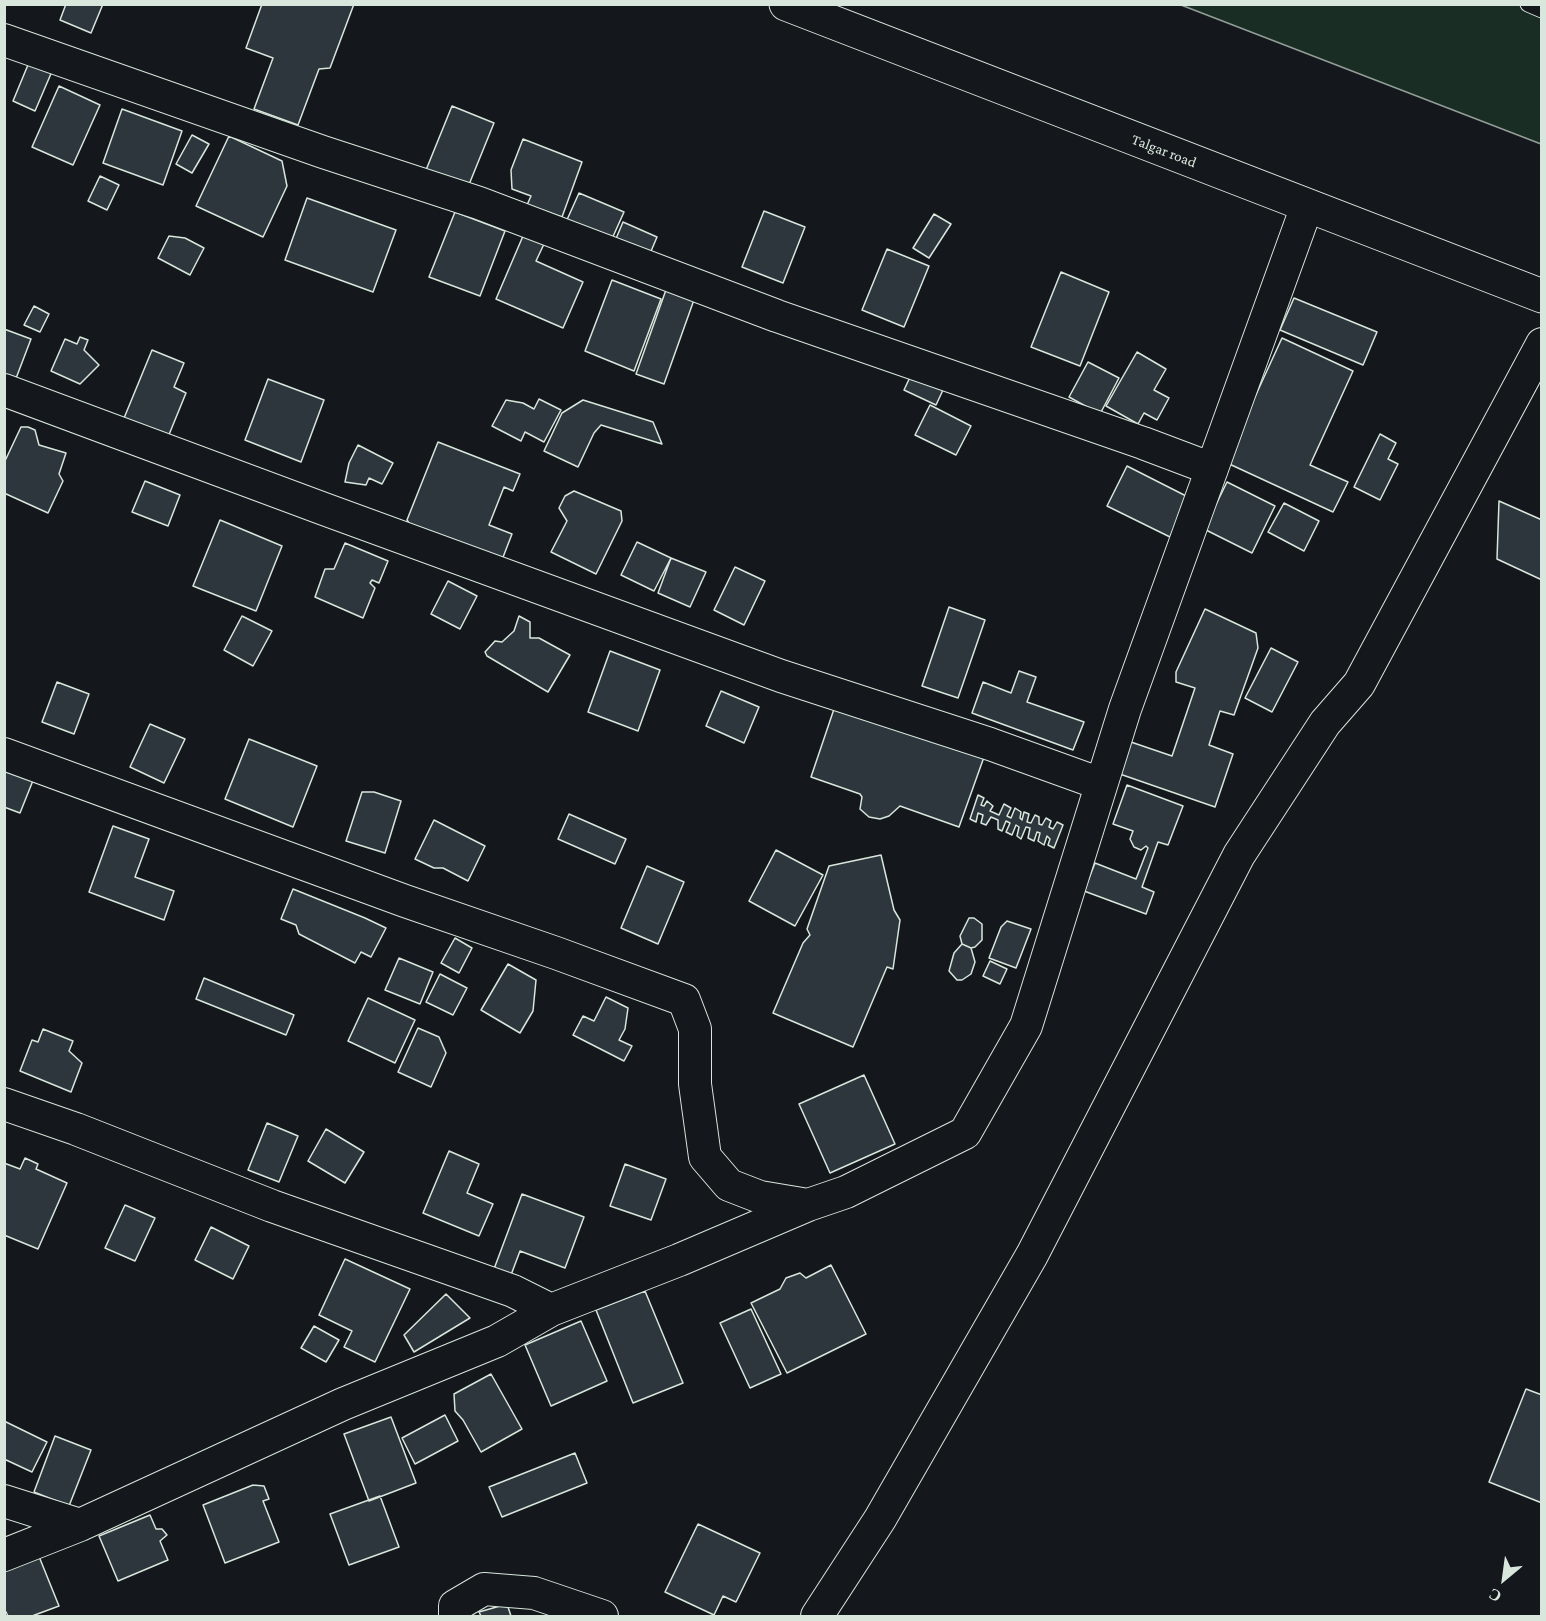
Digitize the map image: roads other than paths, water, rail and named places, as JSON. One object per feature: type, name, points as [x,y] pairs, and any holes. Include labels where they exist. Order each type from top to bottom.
[{"type":"main road","name":"Talgar road","points":[[786,4],[1542,297]]},
{"type":"street","points":[[4,40],[291,142],[478,203],[777,316],[1212,469]]},
{"type":"street","points":[[4,1555],[80,1525],[343,1404],[497,1341],[551,1310],[679,1260],[808,1205],[846,1192],[965,1133],[1026,1026],[1125,709],[1307,206]]},
{"type":"street","points":[[818,1617],[880,1519],[1032,1255],[1239,855],[1325,723],[1359,684],[1542,344]]},
{"type":"street","points":[[4,390],[782,676],[990,744],[1101,784]]},
{"type":"street","points":[[4,754],[684,1000],[695,1029],[695,1084],[705,1157],[729,1185],[760,1197],[808,1205]]},
{"type":"street","points":[[4,1104],[272,1206],[513,1291],[551,1310]]},
{"type":"street","points":[[4,1501],[80,1525]]},
{"type":"street","points":[[451,1615],[455,1606],[484,1589],[534,1593],[602,1617]]},
{"type":"lane","points":[[1528,4],[1542,10]]}]
